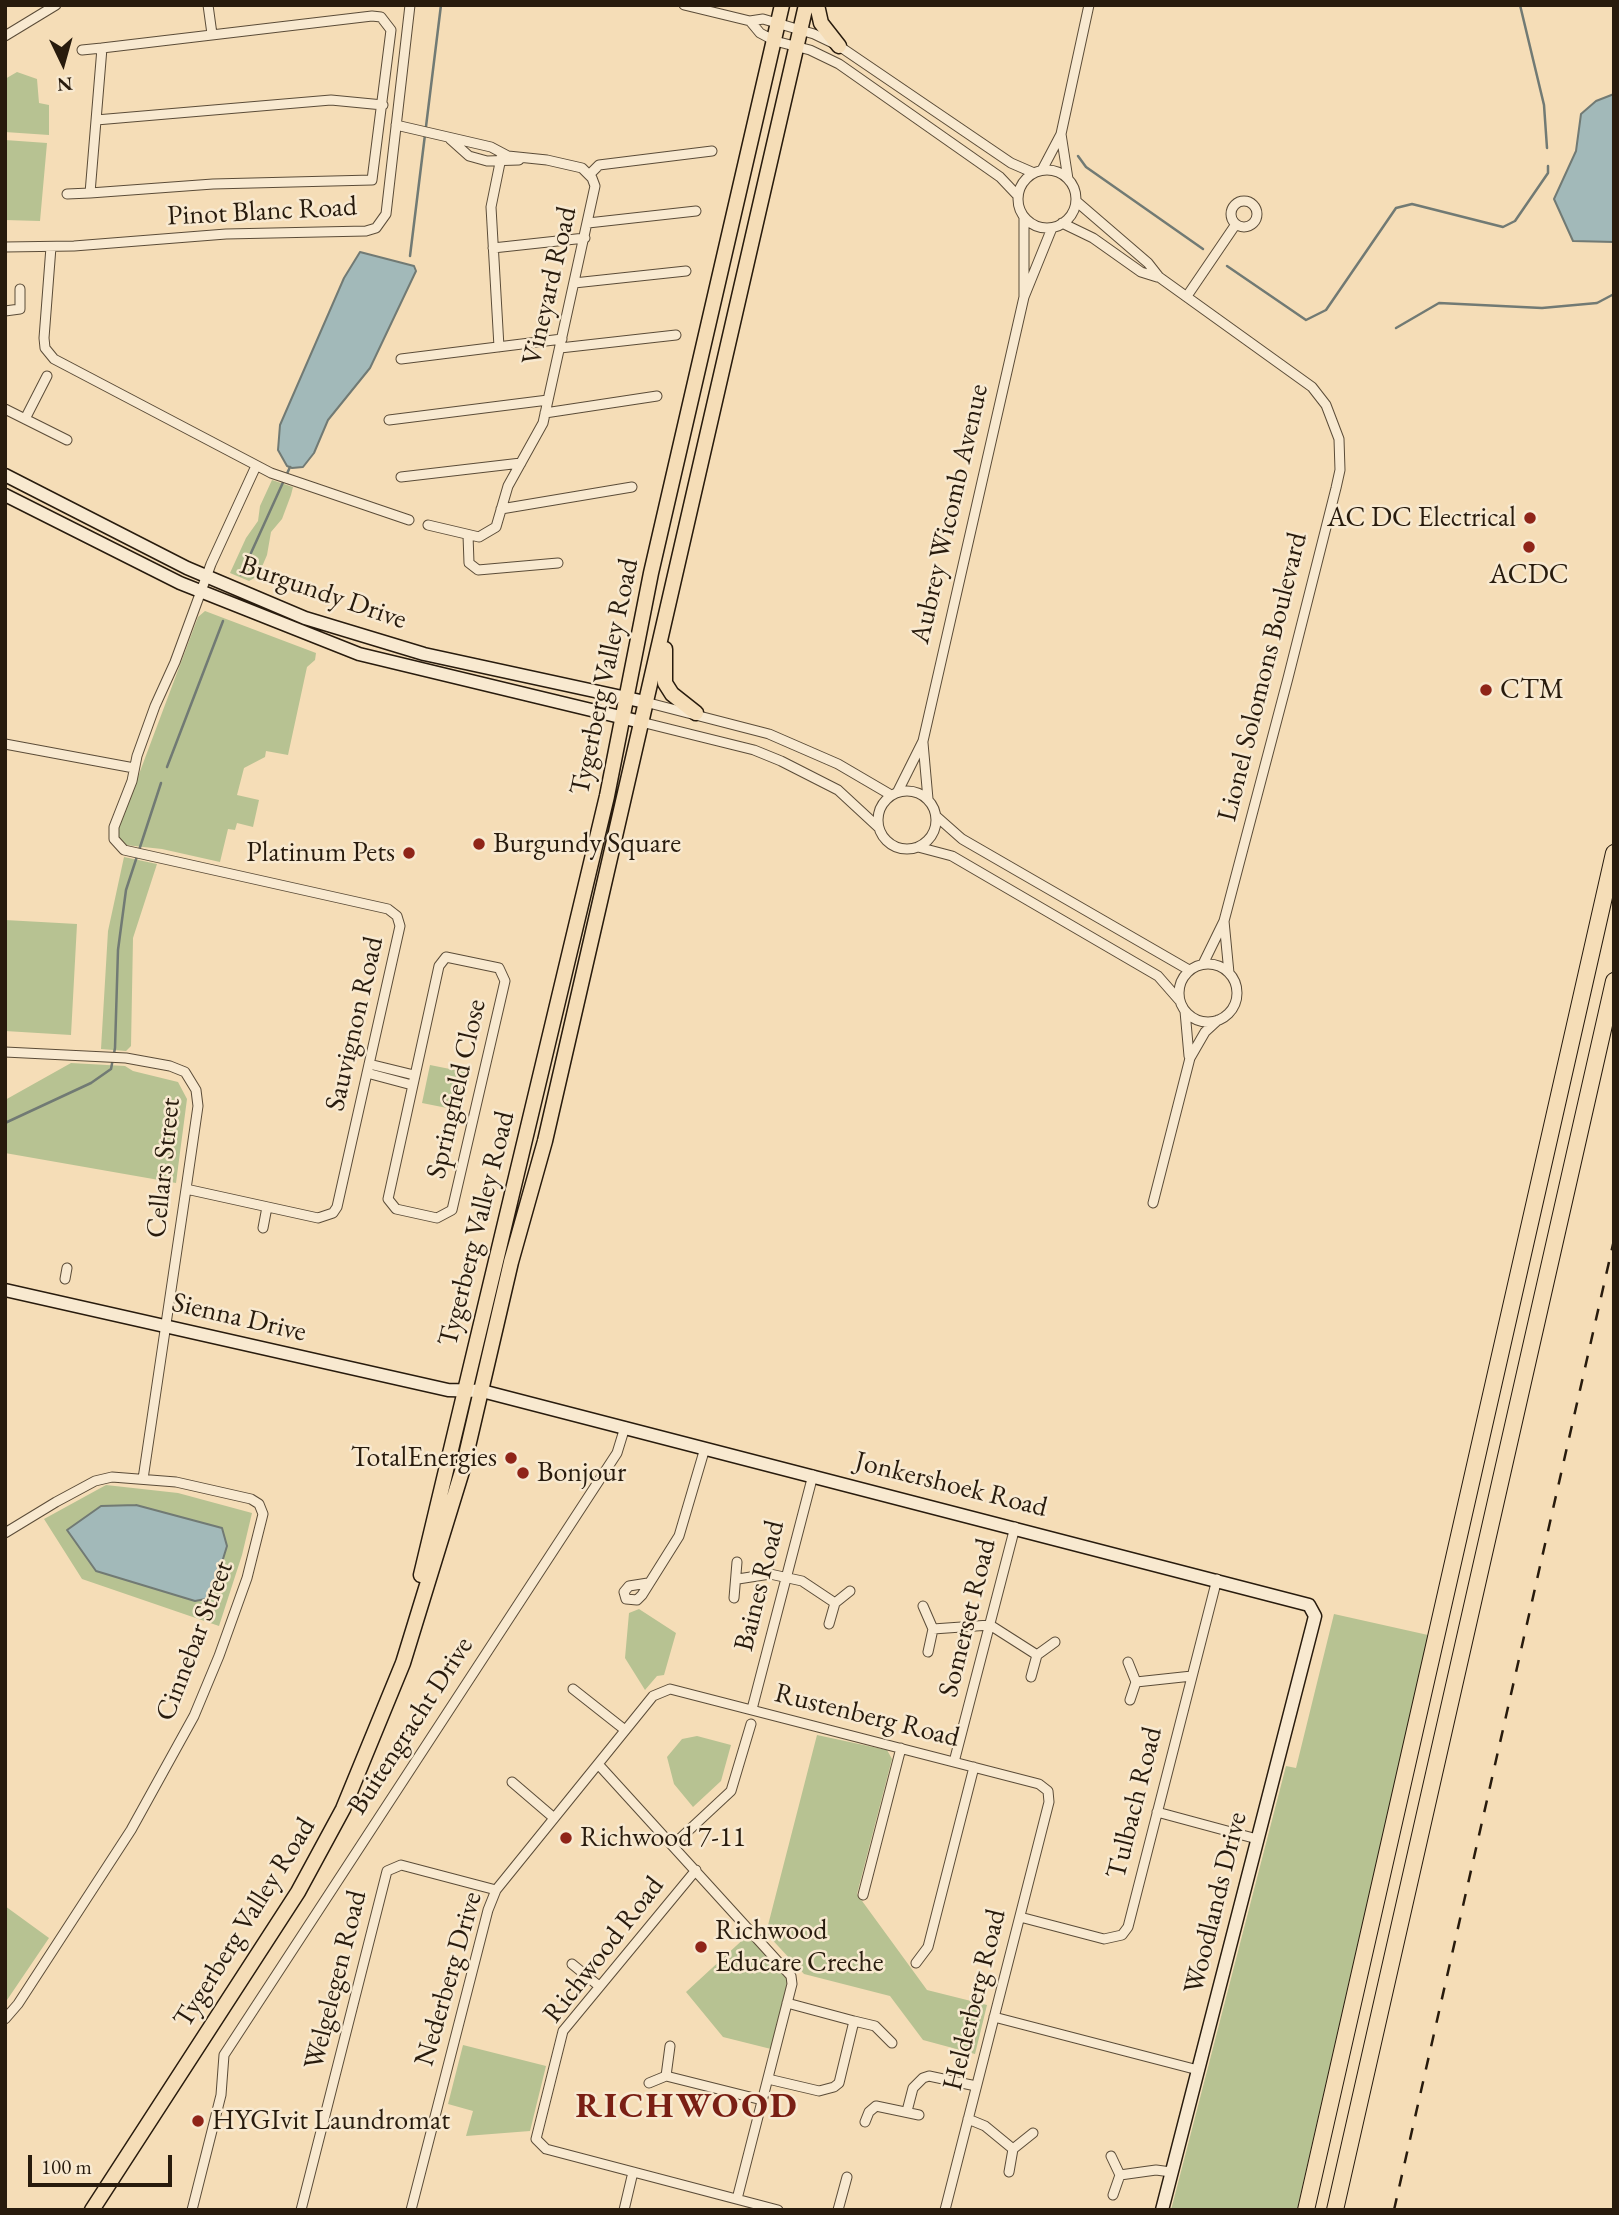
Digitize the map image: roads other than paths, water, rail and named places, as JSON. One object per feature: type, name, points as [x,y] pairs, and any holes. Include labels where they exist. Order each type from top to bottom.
[{"type":"highway","points":[[1306,2210],[1614,853]]},
{"type":"highway","points":[[1335,2210],[1614,981]]},
{"type":"main road","name":"Tygerberg Valley Road","points":[[408,1646],[463,1391],[623,718],[651,573],[782,5]]},
{"type":"main road","name":"Tygerberg Valley Road","points":[[92,2210],[304,1881],[343,1810],[374,1740],[408,1646],[463,1468],[511,1262],[545,1141],[806,5]]},
{"type":"main road","points":[[817,5],[821,23],[839,46]]},
{"type":"main road","points":[[672,579],[673,609],[663,668],[665,683],[672,694],[696,713]]},
{"type":"street","points":[[7,30],[56,5]]},
{"type":"street","points":[[208,5],[212,34]]},
{"type":"street","name":"Pinot Blanc Road","points":[[5,247],[51,247],[226,234],[371,230],[380,225],[386,214],[410,5]]},
{"type":"street","points":[[684,5],[750,21],[763,19],[800,29],[839,46],[1011,163],[1038,172],[1052,170],[1068,179],[1073,186],[1076,201],[1073,213],[1052,228],[1039,227],[1024,218],[1017,196],[1000,177],[839,64],[796,46],[775,41],[760,33],[750,21]]},
{"type":"street","points":[[1017,196],[1020,187],[1038,172],[1061,134],[1089,5]]},
{"type":"street","points":[[67,194],[213,184],[325,180],[367,182],[375,175],[391,30],[381,17],[82,50]]},
{"type":"street","points":[[90,193],[103,48]]},
{"type":"street","points":[[96,120],[331,100],[383,105]]},
{"type":"street","name":"Vineyard Road","points":[[396,125],[491,147],[501,157],[547,160],[582,169],[590,174],[595,191],[540,433],[504,494],[498,522],[490,533],[479,537],[468,535]]},
{"type":"street","points":[[1061,134],[1068,179]]},
{"type":"street","points":[[444,136],[469,156],[501,157],[491,207],[499,347]]},
{"type":"street","points":[[590,174],[599,165],[712,151]]},
{"type":"street","name":"Lionel Solomons Boulevard","points":[[1076,201],[1148,263],[1159,277],[1312,387],[1332,417],[1340,454],[1336,488],[1224,922],[1203,964]]},
{"type":"street","points":[[588,223],[696,211]]},
{"type":"street","name":"Aubrey Wicomb Avenue","points":[[1024,218],[1024,298]]},
{"type":"street","name":"Lionel Solomons Boulevard","points":[[1062,223],[1093,238],[1141,272],[1159,277]]},
{"type":"street","points":[[1186,296],[1236,225]]},
{"type":"street","name":"Aubrey Wicomb Avenue","points":[[895,793],[923,741],[1024,298],[1052,228]]},
{"type":"street","points":[[493,248],[584,238]]},
{"type":"street","points":[[51,247],[44,338],[50,356],[273,474],[409,520]]},
{"type":"street","points":[[574,283],[686,271]]},
{"type":"street","points":[[5,311],[20,309],[20,289]]},
{"type":"street","points":[[401,359],[499,347],[676,335]]},
{"type":"street","points":[[24,419],[47,376]]},
{"type":"street","points":[[545,413],[657,396]]},
{"type":"street","points":[[389,419],[548,400]]},
{"type":"street","points":[[5,409],[66,440]]},
{"type":"street","points":[[401,477],[522,463]]},
{"type":"street","name":"Sauvignon Road","points":[[187,1189],[318,1218],[330,1215],[335,1210],[399,931],[399,920],[394,914],[381,908],[124,850],[115,843],[113,831],[155,706],[176,662],[206,577],[256,466]]},
{"type":"street","name":"Burgundy Drive","points":[[5,475],[206,577],[294,614],[365,638],[645,702]]},
{"type":"street","points":[[501,509],[632,487]]},
{"type":"street","name":"Burgundy Drive","points":[[5,495],[201,592],[359,654],[640,722]]},
{"type":"street","points":[[428,525],[468,535],[469,562],[471,567],[478,570],[558,563]]},
{"type":"street","points":[[645,702],[769,734],[805,748],[895,793],[912,791],[928,799],[936,816],[962,839],[1189,970]]},
{"type":"street","points":[[640,722],[754,750],[781,761],[838,790],[878,827],[889,844],[898,848],[918,847],[952,856],[1158,976],[1185,1011],[1189,1058]]},
{"type":"street","name":"Aubrey Wicomb Avenue","points":[[923,741],[928,799]]},
{"type":"street","points":[[5,744],[134,768]]},
{"type":"street","points":[[878,827],[880,807],[895,793]]},
{"type":"street","points":[[918,847],[933,834],[936,816]]},
{"type":"street","name":"Lionel Solomons Boulevard","points":[[1224,922],[1229,972]]},
{"type":"street","name":"Springfield Close","points":[[451,957],[503,971],[505,981],[452,1210],[441,1218],[396,1209],[388,1199],[414,1075],[442,959],[451,957]]},
{"type":"street","points":[[1153,1203],[1189,1058],[1205,1032],[1235,1003],[1237,987],[1229,972],[1222,967],[1203,964],[1189,970],[1180,984],[1179,1000]]},
{"type":"street","points":[[1185,1011],[1202,1022],[1218,1020]]},
{"type":"street","name":"Cellars Street","points":[[5,1052],[126,1058],[178,1068],[185,1072],[196,1090],[198,1106],[187,1189],[144,1479]]},
{"type":"street","name":"Springfield Close","points":[[368,1069],[414,1075]]},
{"type":"street","name":"Springfield Close","points":[[368,1069],[412,1085]]},
{"type":"street","points":[[263,1228],[267,1207]]},
{"type":"street","points":[[65,1279],[67,1268]]},
{"type":"street","name":"Sienna Drive","points":[[5,1290],[463,1391],[482,1391]]},
{"type":"street","name":"Jonkershoek Road","points":[[482,1391],[1304,1601],[1312,1609]]},
{"type":"street","name":"Buitengracht Drive","points":[[192,2210],[221,2095],[224,2055],[617,1453],[625,1427]]},
{"type":"street","points":[[648,1584],[679,1536],[705,1448]]},
{"type":"street","name":"Baines Road","points":[[752,1709],[813,1475]]},
{"type":"street","name":"Cinnebar Street","points":[[5,1533],[95,1481],[111,1477],[176,1482],[255,1501],[263,1514],[258,1538],[214,1669],[155,1790],[30,1987],[5,2018]]},
{"type":"street","name":"Somerset Road","points":[[954,1762],[1015,1527]]},
{"type":"street","points":[[734,1598],[738,1580],[737,1562]]},
{"type":"street","points":[[738,1580],[770,1574],[786,1576],[802,1581],[835,1603]]},
{"type":"street","name":"Tulbach Road","points":[[1020,1917],[1104,1939],[1122,1936],[1128,1927],[1217,1579]]},
{"type":"street","points":[[829,1624],[835,1603],[850,1591]]},
{"type":"street","points":[[923,1606],[933,1629],[928,1652]]},
{"type":"street","name":"Woodlands Drive","points":[[1162,2210],[1313,1624],[1312,1609]]},
{"type":"street","points":[[933,1629],[990,1625],[1037,1656]]},
{"type":"street","points":[[1031,1677],[1037,1656],[1055,1642]]},
{"type":"street","points":[[1128,1662],[1136,1682],[1130,1700]]},
{"type":"street","points":[[1136,1682],[1192,1676]]},
{"type":"street","points":[[573,1689],[625,1730]]},
{"type":"street","name":"Rustenberg Road","points":[[662,1690],[676,1690],[1039,1784],[1048,1791],[1049,1802]]},
{"type":"street","name":"Nederberg Drive","points":[[411,2210],[488,1910],[496,1890],[653,1696],[662,1690]]},
{"type":"street","points":[[673,1845],[731,1791],[751,1724]]},
{"type":"street","points":[[863,1895],[901,1748]]},
{"type":"street","points":[[598,1764],[788,1970],[792,1984],[737,2199]]},
{"type":"street","points":[[916,1963],[928,1947],[974,1767]]},
{"type":"street","points":[[512,1782],[554,1818]]},
{"type":"street","name":"Helderberg Road","points":[[945,2210],[1049,1802]]},
{"type":"street","points":[[1157,1812],[1257,1839]]},
{"type":"street","name":"Welgelegen Road","points":[[301,2210],[387,1871],[401,1865],[496,1890]]},
{"type":"street","name":"Richwood Road","points":[[696,1870],[560,2037],[536,2139],[546,2149],[778,2210]]},
{"type":"street","points":[[572,1964],[599,1986]]},
{"type":"street","points":[[787,2003],[875,2026],[892,2043]]},
{"type":"street","points":[[994,2017],[1198,2070]]},
{"type":"street","points":[[768,2079],[811,2090],[834,2087],[839,2082],[854,2021]]},
{"type":"street","points":[[666,2076],[670,2046]]},
{"type":"street","points":[[649,2084],[666,2076],[762,2100]]},
{"type":"street","points":[[908,2111],[913,2088],[923,2078],[929,2076],[976,2086]]},
{"type":"street","points":[[865,2122],[869,2112],[876,2106],[919,2115]]},
{"type":"street","points":[[968,2119],[985,2126],[1013,2149]]},
{"type":"street","points":[[1009,2172],[1013,2149],[1033,2133]]},
{"type":"street","points":[[1111,2156],[1120,2175],[1113,2195]]},
{"type":"street","points":[[1120,2175],[1156,2170],[1171,2172]]},
{"type":"street","points":[[624,2210],[634,2172]]},
{"type":"street","points":[[838,2210],[847,2177]]},
{"type":"water","points":[[1614,94],[1614,242],[1573,241],[1554,199],[1576,151],[1581,114],[1596,101]]},
{"type":"water","points":[[360,252],[414,266],[416,271],[370,368],[328,420],[314,453],[303,467],[292,468],[287,466],[278,450],[280,425],[344,278]]},
{"type":"water","points":[[136,1505],[222,1528],[227,1546],[211,1598],[195,1601],[96,1571],[67,1530],[101,1506]]},
{"type":"waterway","points":[[410,256],[441,5]]},
{"type":"waterway","points":[[1520,5],[1544,105],[1547,148]]},
{"type":"waterway","points":[[1078,156],[1086,167],[1203,249]]},
{"type":"waterway","points":[[1227,266],[1306,320],[1326,310],[1396,208],[1412,204],[1503,227],[1515,221],[1548,173],[1548,166]]},
{"type":"waterway","points":[[1396,328],[1439,303],[1542,308],[1597,303],[1614,294]]},
{"type":"waterway","points":[[241,575],[290,467]]},
{"type":"waterway","points":[[167,767],[223,621]]},
{"type":"waterway","points":[[5,1123],[91,1083],[111,1069],[115,1048],[118,950],[126,890],[161,783]]},
{"type":"railway","points":[[1394,2210],[1614,1240]]},
{"type":"place","name":"AC DC Electrical","points":[[1530,518]]},
{"type":"place","name":"ACDC","points":[[1529,547]]},
{"type":"place","name":"CTM","points":[[1486,690]]},
{"type":"place","name":"Burgundy Square","points":[[479,844]]},
{"type":"place","name":"Platinum Pets","points":[[409,853]]},
{"type":"place","name":"TotalEnergies","points":[[511,1458]]},
{"type":"place","name":"Bonjour","points":[[523,1473]]},
{"type":"place","name":"Richwood 7-11","points":[[566,1838]]},
{"type":"place","name":"Richwood Educare Creche","points":[[701,1947]]},
{"type":"place","name":"HYGIvit Laundromat","points":[[198,2121]]},
{"type":"district","name":"RICHWOOD","points":[[687,2107]]}]
